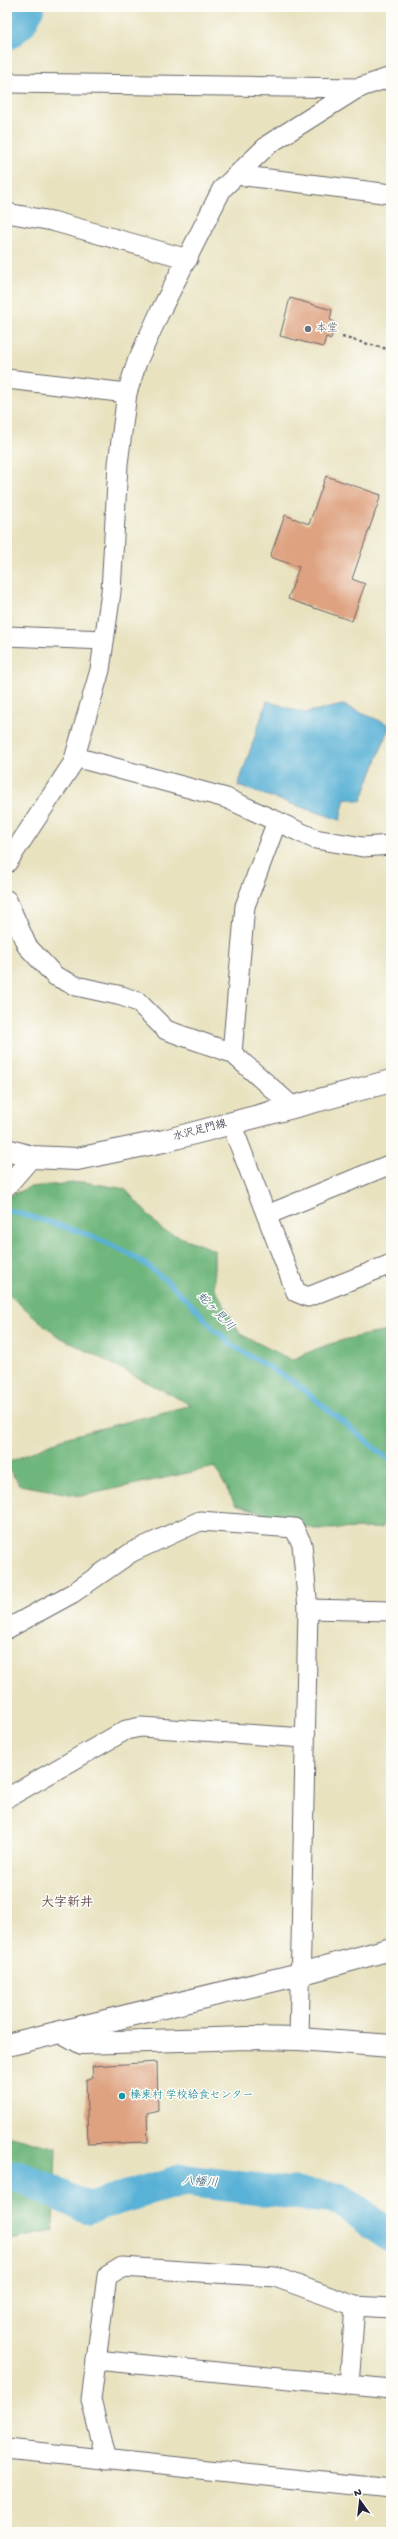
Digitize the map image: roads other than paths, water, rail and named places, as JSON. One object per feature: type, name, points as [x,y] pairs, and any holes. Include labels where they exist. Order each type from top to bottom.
[{"type":"street","points":[[7,864],[75,757],[100,670],[111,592],[118,464],[127,393],[137,362],[222,189],[269,144],[358,88],[391,76]]},
{"type":"street","points":[[7,83],[358,88],[391,90]]},
{"type":"street","points":[[236,175],[391,194]]},
{"type":"street","points":[[7,213],[52,221],[188,259]]},
{"type":"street","points":[[7,379],[127,393]]},
{"type":"street","points":[[7,636],[104,640]]},
{"type":"street","points":[[75,757],[226,798],[315,839],[363,847],[391,845]]},
{"type":"street","points":[[232,1052],[245,906],[277,822]]},
{"type":"street","points":[[7,900],[27,946],[55,976],[76,986],[122,996],[138,1002],[166,1030],[232,1052],[293,1107]]},
{"type":"street","name":"水沢足門線","points":[[7,1150],[32,1158],[77,1159],[122,1151],[391,1081]]},
{"type":"street","points":[[231,1123],[296,1292],[308,1296],[391,1264]]},
{"type":"street","points":[[7,1186],[32,1158]]},
{"type":"street","points":[[267,1215],[391,1164]]},
{"type":"street","points":[[7,1629],[73,1593],[132,1552],[200,1521],[294,1528],[302,1544],[308,1609],[299,2039]]},
{"type":"street","points":[[308,1609],[391,1611]]},
{"type":"street","points":[[7,1798],[126,1730],[141,1727],[305,1738]]},
{"type":"street","points":[[7,2045],[64,2033],[300,1974],[391,1949]]},
{"type":"street","points":[[64,2033],[82,2043],[299,2039],[391,2046]]},
{"type":"street","points":[[106,2460],[91,2400],[107,2276],[122,2267],[274,2277],[355,2306],[391,2308]]},
{"type":"street","points":[[349,2385],[355,2306]]},
{"type":"street","points":[[96,2360],[391,2389]]},
{"type":"street","points":[[7,2450],[391,2489]]},
{"type":"water","points":[[267,701],[304,713],[343,705],[390,725],[361,801],[345,798],[340,820],[238,786]]},
{"type":"waterway","points":[[7,34],[20,24],[29,7]]},
{"type":"waterway","name":"蛇ヶ見川","points":[[7,1210],[56,1224],[90,1236],[136,1258],[179,1292],[216,1332],[220,1333],[230,1344],[294,1382],[391,1461]]},
{"type":"waterway","name":"八幡川","points":[[7,2177],[19,2176],[87,2208],[182,2180],[339,2199],[391,2236]]},
{"type":"place","name":"本堂","points":[[308,329]]},
{"type":"place","name":"榛東村 学校給食センター","points":[[122,2096]]},
{"type":"district","name":"大字新井","points":[[67,1903]]}]
